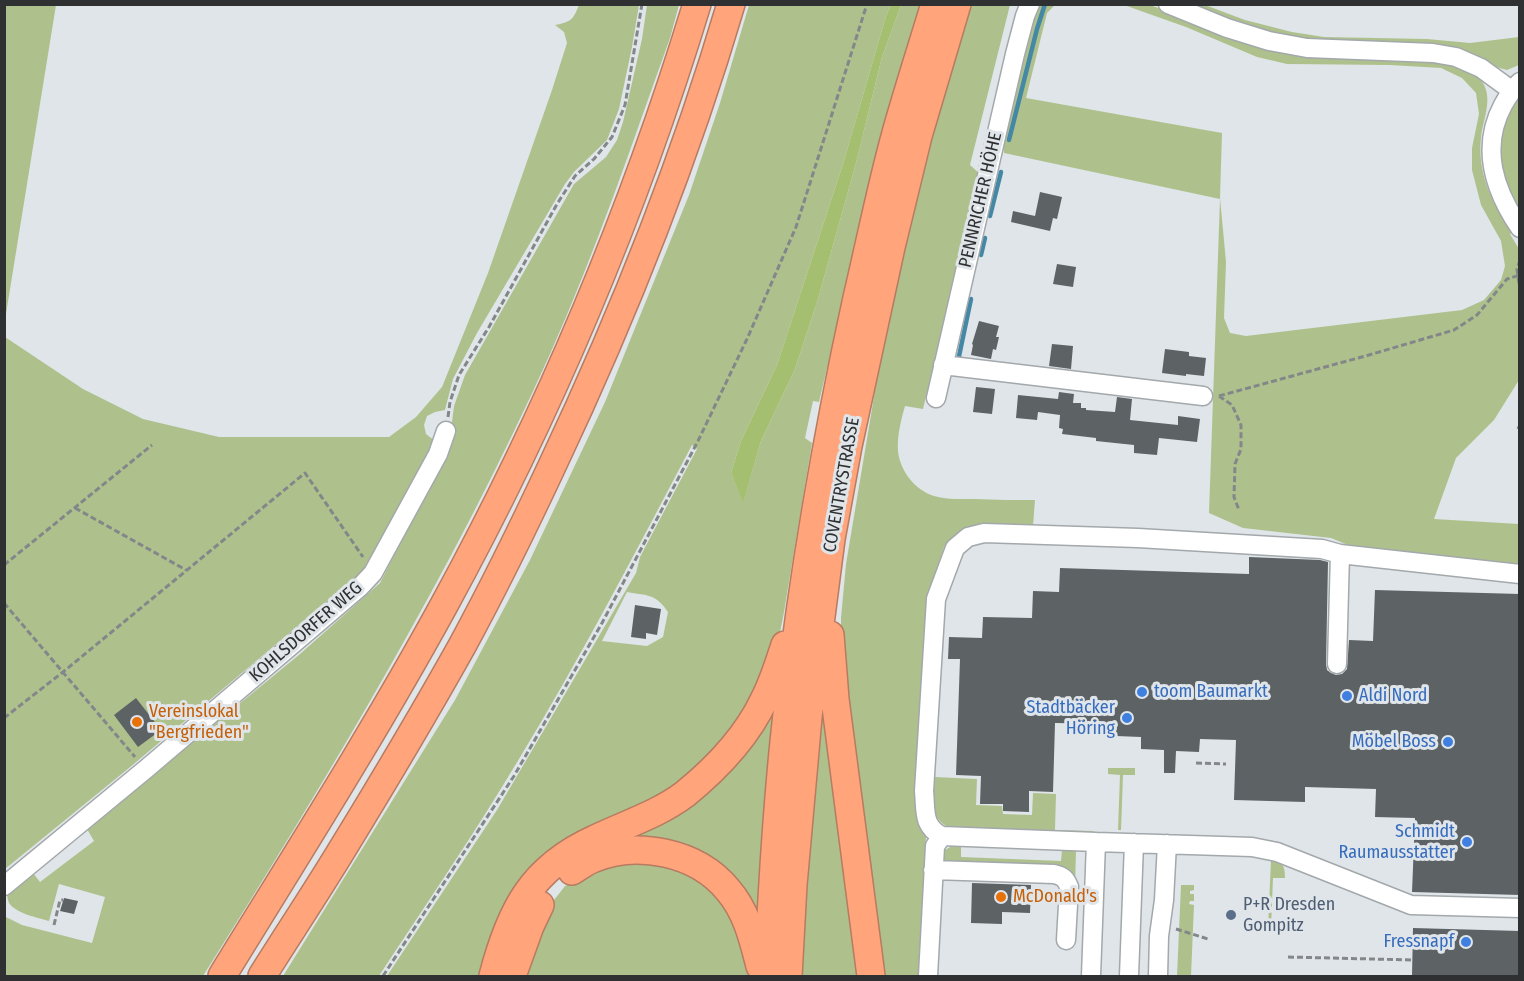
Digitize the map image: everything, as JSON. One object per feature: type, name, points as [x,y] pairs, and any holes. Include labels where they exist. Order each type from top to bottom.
[{"type":"highway","points":[[222,976],[365,744],[444,605],[517,464],[562,366],[623,217],[670,89],[697,4]]},
{"type":"highway","points":[[262,976],[344,848],[408,740],[520,535],[588,390],[636,278],[693,126],[731,4]]},
{"type":"highway","points":[[768,976],[772,884],[787,713],[814,590],[828,444],[869,243],[896,134],[935,4]]},
{"type":"highway","name":"COVENTRYSTRASSE","points":[[788,976],[794,873],[808,717],[814,590],[918,136],[957,4]]},
{"type":"highway","points":[[493,976],[512,920],[521,901],[538,878],[567,854],[594,839],[645,818],[684,795],[731,751],[755,718],[814,590]]},
{"type":"highway","points":[[814,590],[835,699],[871,976]]},
{"type":"highway","points":[[512,976],[538,908],[561,879],[591,859],[608,854],[641,850],[671,854],[692,862],[728,889],[743,912],[753,937],[762,976]]},
{"type":"street","name":"PENNRICHER HÖHE","points":[[936,398],[1015,54],[1030,4]]},
{"type":"street","points":[[1168,4],[1227,28],[1269,41],[1307,48],[1433,53],[1456,57],[1515,86],[1497,118],[1491,141],[1492,163],[1498,189],[1511,216],[1520,228]]},
{"type":"street","points":[[944,365],[1211,396]]},
{"type":"street","name":"KOHLSDORFER WEG","points":[[4,886],[360,587],[373,573],[438,454],[446,431]]},
{"type":"street","points":[[1520,574],[1340,554],[1322,549],[1138,538],[984,533],[968,537],[955,548],[936,599],[924,790],[926,819],[932,830],[942,836],[1252,847],[1276,852],[1411,905],[1520,909]]},
{"type":"street","points":[[1337,664],[1340,554]]},
{"type":"street","points":[[928,976],[935,846],[942,836]]},
{"type":"street","points":[[1091,976],[1096,842]]},
{"type":"street","points":[[1129,976],[1134,843]]},
{"type":"street","points":[[1158,976],[1167,844]]},
{"type":"street","points":[[933,870],[1062,875],[1069,888],[1066,940]]},
{"type":"path","points":[[446,431],[450,402],[459,375],[489,327],[574,176],[594,159],[612,138],[625,105],[642,4]]},
{"type":"path","points":[[383,976],[514,776],[602,623],[698,441],[747,339],[796,227],[867,4]]},
{"type":"path","points":[[1520,260],[1517,269],[1520,291]]},
{"type":"path","points":[[1211,396],[1369,356],[1454,330],[1476,315],[1507,279],[1519,275]]},
{"type":"path","points":[[1211,396],[1232,405],[1241,425],[1241,449],[1235,464],[1234,497],[1239,510]]},
{"type":"path","points":[[4,565],[152,446]]},
{"type":"path","points":[[4,718],[305,473],[373,573]]},
{"type":"path","points":[[75,508],[187,570]]},
{"type":"path","points":[[4,603],[146,769]]},
{"type":"path","points":[[1196,763],[1226,764]]},
{"type":"path","points":[[54,925],[60,908],[60,900],[63,900]]},
{"type":"path","points":[[1174,929],[1208,939]]},
{"type":"path","points":[[1288,957],[1413,960]]},
{"type":"green space","points":[[4,5],[56,5],[5,320]]},
{"type":"green space","points":[[579,5],[639,5],[619,109],[607,140],[565,184],[477,333],[453,379],[445,410],[427,416],[424,425],[426,434],[435,441],[369,566],[5,869],[5,337],[83,389],[143,419],[219,437],[389,437],[416,417],[442,387],[488,273],[567,43],[564,32],[555,25],[571,20]]},
{"type":"green space","points":[[647,5],[679,5],[670,38],[613,197],[550,354],[473,514],[431,593],[343,748],[203,976],[5,976],[4,916],[22,925],[92,943],[105,897],[59,884],[49,921],[16,910],[9,903],[7,894],[33,873],[40,882],[94,841],[87,829],[300,654],[380,583],[454,432],[452,422],[454,406],[465,375],[574,184],[606,157],[617,140],[642,39]]},
{"type":"green space","points":[[749,5],[891,5],[843,164],[777,365],[741,441],[731,473],[743,502],[761,441],[795,369],[818,299],[856,163],[882,57],[901,5],[926,5],[839,338],[827,368],[819,402],[813,401],[805,438],[812,443],[776,653],[749,717],[679,790],[561,847],[484,976],[387,976],[497,810],[636,573],[640,557],[697,449],[692,445],[608,604],[542,721],[485,814],[379,976],[283,976],[455,700],[530,560],[605,402],[689,195],[720,103]],"holes":[[[627,592],[655,598],[668,612],[663,637],[647,646],[602,641]]]},
{"type":"green space","points":[[891,5],[901,5],[882,57],[856,163],[818,299],[795,369],[761,441],[743,503],[731,473],[741,441],[777,365],[843,164]]},
{"type":"green space","points":[[967,5],[1010,5],[970,165],[980,174],[923,409],[905,406],[898,451],[902,466],[910,479],[921,489],[934,496],[954,499],[1035,500],[1033,526],[984,524],[966,527],[944,547],[927,599],[916,794],[919,825],[926,836],[920,976],[878,976],[841,686],[841,618],[846,564],[882,349],[885,308]]},
{"type":"green space","points":[[1038,5],[1055,5],[1047,13],[1026,98],[1222,133],[1220,198],[1226,262],[1224,318],[1230,333],[1246,336],[1462,310],[1484,300],[1501,280],[1505,266],[1501,241],[1481,205],[1472,170],[1472,148],[1479,114],[1476,93],[1462,78],[1441,68],[1287,64],[1257,57],[1186,27],[1124,5],[1150,5],[1213,28],[1448,62],[1467,70],[1480,79],[1487,96],[1481,137],[1481,163],[1492,199],[1512,232],[1510,234],[1519,249],[1519,380],[1494,420],[1456,458],[1434,519],[1519,524],[1519,565],[1348,545],[1331,538],[1243,528],[1209,513],[1220,199],[1004,153],[1003,142]]},
{"type":"green space","points":[[1185,5],[1205,5],[1245,20],[1292,32],[1324,37],[1427,39],[1470,43],[1519,37],[1519,65],[1507,70],[1492,66],[1280,38]]},
{"type":"green space","points":[[1519,96],[1519,213],[1503,168],[1501,140],[1510,111]]},
{"type":"green space","points":[[826,647],[866,976],[798,976]]},
{"type":"green space","points":[[779,681],[783,683],[762,936],[757,935],[749,915],[732,887],[708,865],[668,848],[646,845],[624,846],[603,850],[583,859],[564,871],[548,886],[527,917],[506,976],[501,976],[519,923],[533,897],[552,874],[589,849],[656,820],[703,787],[745,743],[761,719]]},
{"type":"green space","points":[[1108,768],[1135,768],[1135,775],[1123,775],[1121,830],[1118,830],[1120,775],[1108,774]]},
{"type":"green space","points":[[935,777],[977,779],[976,805],[1002,806],[1003,814],[1032,815],[1033,793],[1056,794],[1055,830],[1093,831],[1093,835],[950,828],[943,824],[935,813],[933,799]]},
{"type":"green space","points":[[952,846],[961,846],[961,857],[1061,861],[1062,850],[1076,850],[1075,888],[1071,882],[945,864],[943,860],[945,850]]},
{"type":"green space","points":[[625,858],[690,869],[734,912],[750,976],[521,976],[544,912],[565,886],[582,874]]},
{"type":"green space","points":[[1271,860],[1283,865],[1285,878],[1273,878],[1271,928],[1268,928]]},
{"type":"green space","points":[[1181,885],[1194,885],[1194,890],[1190,891],[1190,894],[1194,894],[1194,901],[1190,901],[1189,904],[1194,905],[1191,976],[1177,976]]},
{"type":"building","points":[[1040,192],[1062,197],[1057,219],[1053,218],[1050,231],[1011,222],[1013,211],[1035,216]]},
{"type":"building","points":[[1057,264],[1076,267],[1073,287],[1053,284]]},
{"type":"building","points":[[979,321],[999,326],[996,350],[993,349],[991,359],[971,355]]},
{"type":"building","points":[[1052,344],[1073,346],[1071,369],[1049,366]]},
{"type":"building","points":[[1165,349],[1189,352],[1189,356],[1206,358],[1204,376],[1162,373]]},
{"type":"building","points":[[976,387],[995,389],[992,414],[973,412]]},
{"type":"building","points":[[1059,392],[1074,394],[1073,403],[1081,403],[1081,408],[1086,408],[1086,410],[1115,412],[1117,397],[1132,399],[1130,420],[1178,425],[1178,416],[1200,419],[1197,442],[1159,438],[1157,455],[1134,453],[1134,445],[1062,434],[1063,429],[1059,428],[1060,415],[1038,412],[1037,420],[1016,418],[1018,395],[1058,399]]},
{"type":"building","points":[[1249,557],[1328,562],[1326,664],[1327,670],[1336,675],[1342,674],[1347,669],[1349,640],[1373,641],[1375,590],[1520,594],[1520,895],[1412,892],[1415,818],[1375,817],[1376,789],[1305,787],[1305,802],[1234,800],[1236,740],[1200,739],[1199,752],[1176,751],[1175,773],[1164,773],[1164,750],[1141,749],[1141,737],[1116,736],[1116,724],[1055,723],[1053,792],[1029,791],[1029,812],[1003,811],[1003,804],[980,804],[981,776],[956,775],[960,659],[948,659],[949,637],[982,638],[983,617],[1032,618],[1033,591],[1059,592],[1060,568],[1249,574]]},
{"type":"building","points":[[635,605],[661,609],[657,635],[646,633],[646,639],[631,637]]},
{"type":"building","name":"Vereinslokal \"Bergfrieden\"","points":[[136,698],[161,730],[138,747],[114,715]]},
{"type":"building","name":"McDonald's","points":[[972,883],[1031,885],[1030,913],[1002,912],[1002,924],[971,923]]},
{"type":"building","points":[[64,898],[78,901],[74,914],[60,911]]},
{"type":"building","name":"Fressnapf","points":[[1413,928],[1520,931],[1520,976],[1412,976]]},
{"type":"waterway","points":[[1009,140],[1045,4]]},
{"type":"waterway","points":[[990,216],[1001,172]]},
{"type":"waterway","points":[[981,255],[985,238]]},
{"type":"waterway","points":[[958,361],[971,299]]},
{"type":"place","name":"toom Baumarkt","points":[[1142,692]]},
{"type":"place","name":"Aldi Nord","points":[[1347,696]]},
{"type":"place","name":"Stadtbäcker Höring","points":[[1127,718]]},
{"type":"place","name":"Vereinslokal \"Bergfrieden\"","points":[[137,722]]},
{"type":"place","name":"Möbel Boss","points":[[1448,742]]},
{"type":"place","name":"Schmidt Raumausstatter","points":[[1467,842]]},
{"type":"place","name":"McDonald's","points":[[1001,897]]},
{"type":"place","name":"P+R Dresden Gompitz","points":[[1231,915]]},
{"type":"place","name":"Fressnapf","points":[[1466,942]]}]
